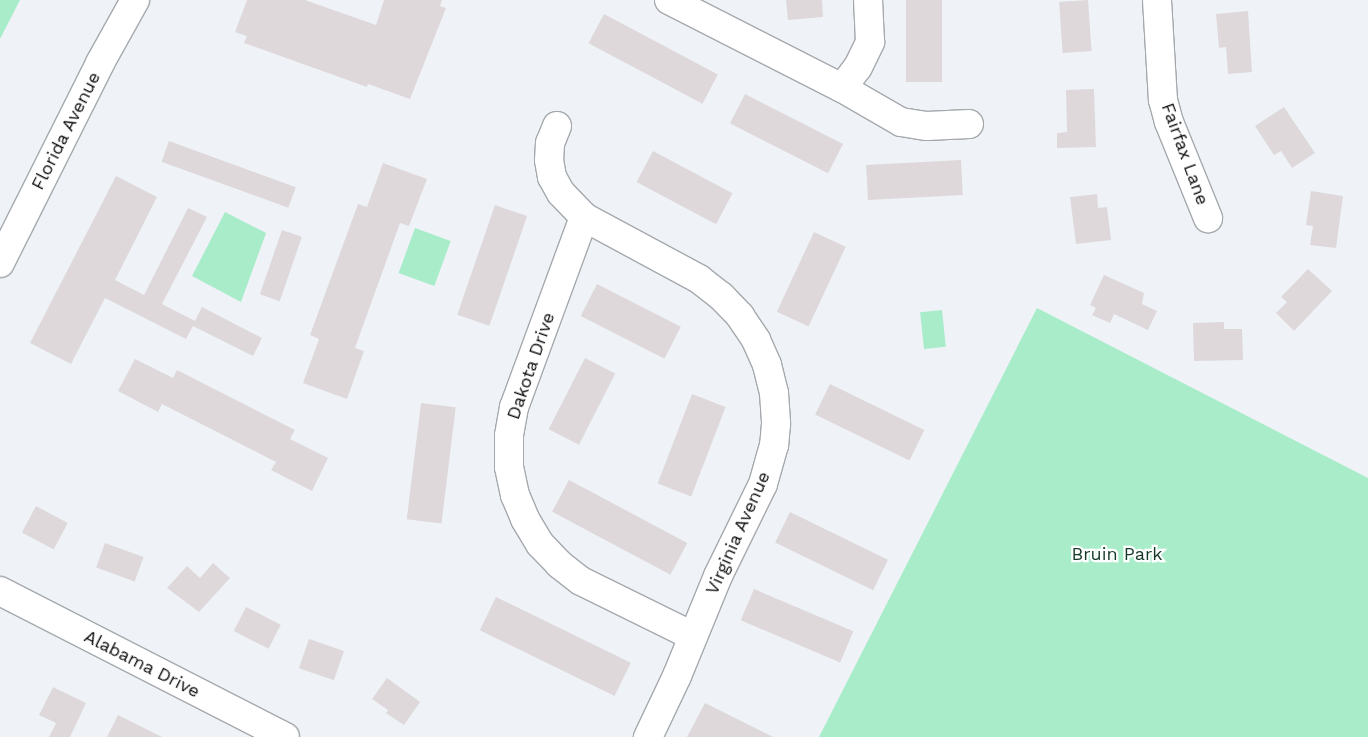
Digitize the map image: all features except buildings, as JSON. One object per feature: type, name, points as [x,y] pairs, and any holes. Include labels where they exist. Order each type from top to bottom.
[{"type":"street","name":"Florida Avenue","points":[[0,263],[100,63],[135,0]]},
{"type":"street","points":[[669,0],[842,88],[901,122],[927,126],[970,124]]},
{"type":"street","points":[[842,88],[858,67],[870,42],[868,0]]},
{"type":"street","name":"Fairfax Lane","points":[[1157,0],[1163,100],[1169,122],[1208,218]]},
{"type":"street","name":"Virginia Avenue","points":[[557,126],[550,143],[549,160],[552,177],[561,193],[584,217],[698,279],[721,296],[756,340],[767,365],[774,393],[776,424],[773,454],[763,484],[718,576],[648,737]]},
{"type":"street","name":"Dakota Drive","points":[[584,217],[514,407],[509,444],[509,467],[515,495],[525,519],[540,544],[559,564],[581,581],[693,636]]},
{"type":"street","name":"Alabama Drive","points":[[0,591],[285,737]]},
{"type":"green space","points":[[0,0],[20,0],[0,39]]},
{"type":"green space","points":[[225,212],[266,233],[241,302],[192,276]]},
{"type":"green space","points":[[415,228],[451,241],[434,286],[399,273]]},
{"type":"green space","name":"Bruin Park","points":[[1037,308],[1368,478],[1368,737],[819,737]]},
{"type":"green space","points":[[942,310],[946,347],[924,349],[920,312]]}]
